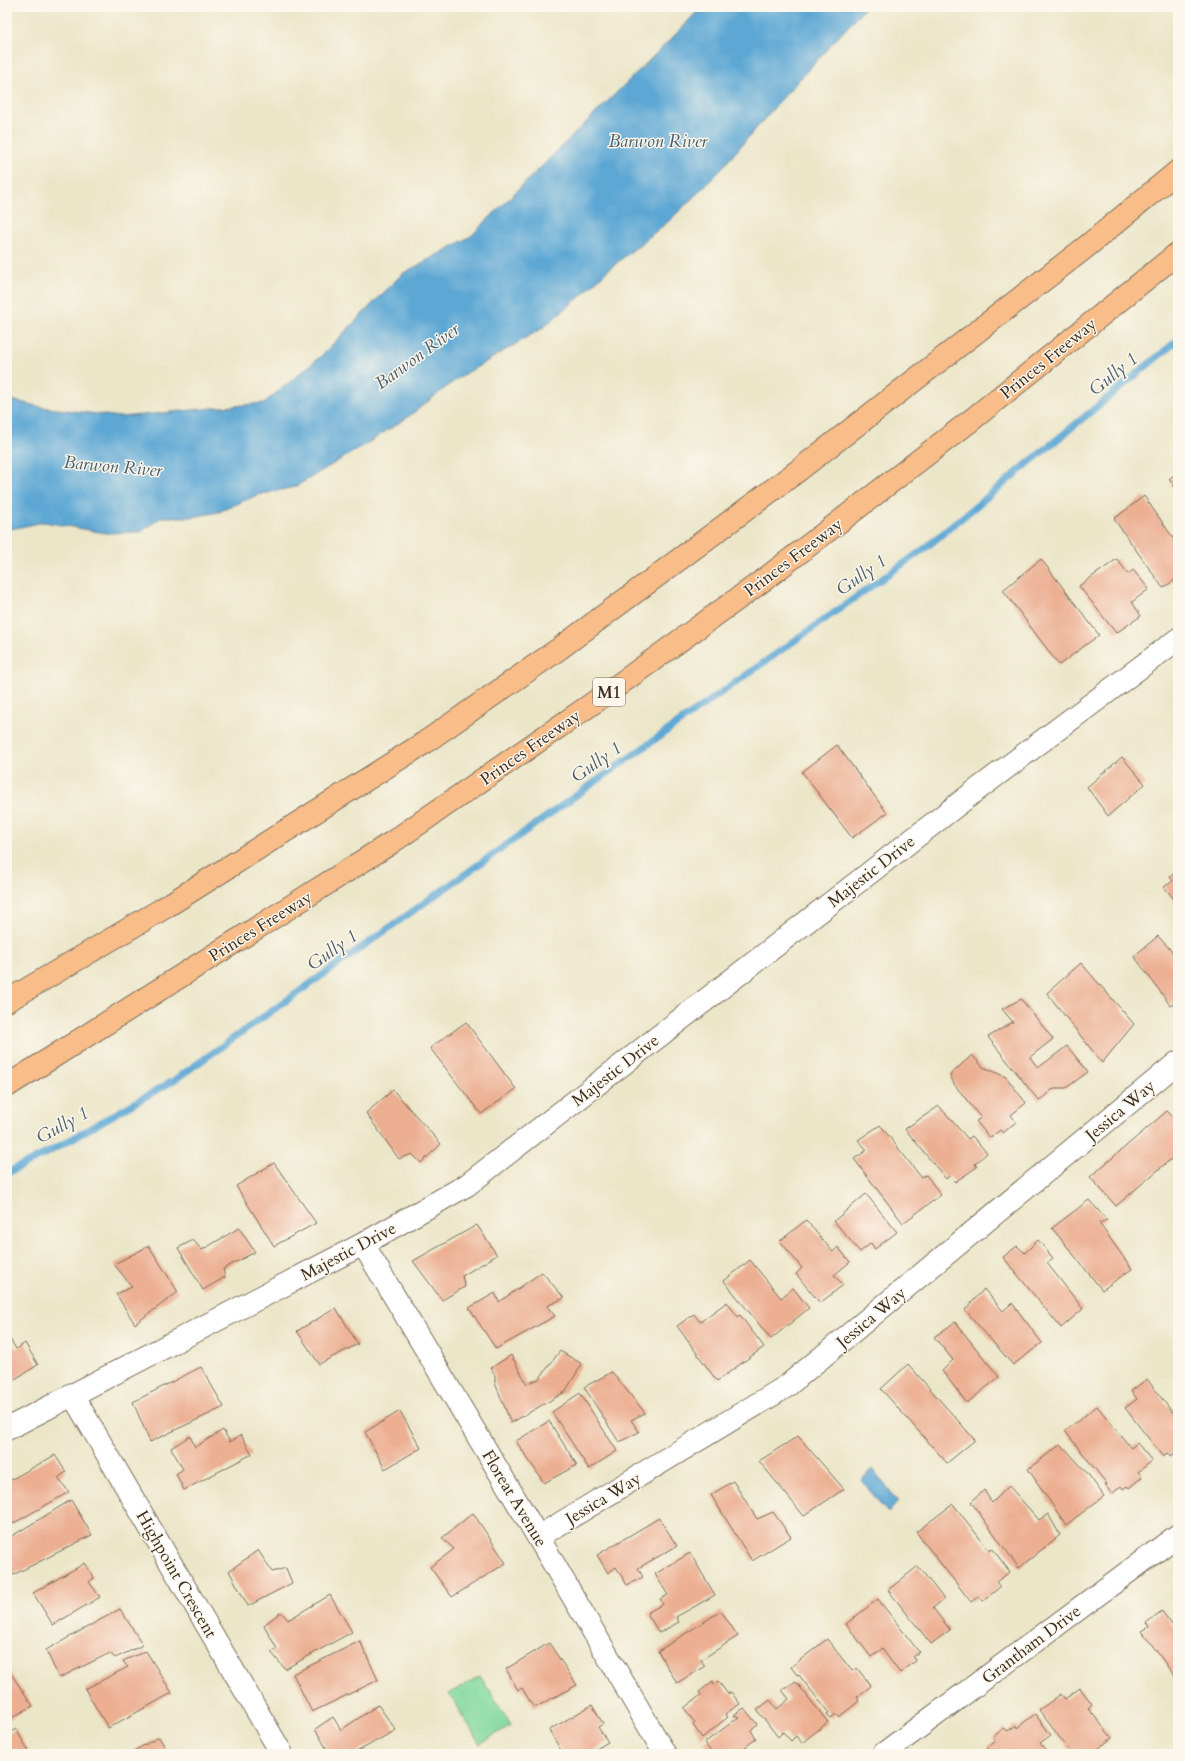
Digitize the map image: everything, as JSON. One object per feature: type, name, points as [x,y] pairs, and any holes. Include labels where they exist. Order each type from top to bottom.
[{"type":"highway","points":[[7,1001],[164,908],[411,751],[559,649],[808,463],[1086,247],[1178,171]]},
{"type":"highway","name":"Princes Freeway","points":[[7,1086],[391,843],[599,699],[765,579],[974,418],[1178,253]]},
{"type":"street","name":"Majestic Drive","points":[[7,1429],[363,1244],[466,1185],[964,800],[1178,639]]},
{"type":"street","name":"Jessica Way","points":[[538,1537],[787,1386],[1178,1062]]},
{"type":"street","name":"Floreat Avenue","points":[[363,1244],[538,1537],[665,1754]]},
{"type":"street","name":"Highpoint Crescent","points":[[72,1394],[282,1754]]},
{"type":"street","name":"Grantham Drive","points":[[883,1754],[1178,1535]]},
{"type":"green space","points":[[480,1676],[511,1725],[480,1744],[449,1694]]},
{"type":"water","name":"Barwon River","points":[[701,7],[866,7],[786,94],[715,176],[669,221],[608,270],[582,295],[541,329],[457,379],[408,417],[368,443],[295,487],[257,495],[219,512],[193,517],[162,517],[141,532],[105,533],[44,522],[11,529],[7,528],[7,399],[41,407],[121,417],[264,403],[321,356],[402,274],[471,236],[683,27]]},
{"type":"water","points":[[873,1469],[898,1502],[888,1513],[861,1480]]},
{"type":"building","points":[[1178,472],[1178,492],[1169,479]]},
{"type":"building","points":[[1144,496],[1176,542],[1178,541],[1178,578],[1163,588],[1114,519]]},
{"type":"building","points":[[1041,559],[1099,635],[1059,665],[1003,590]]},
{"type":"building","points":[[1117,559],[1128,574],[1133,570],[1149,589],[1132,602],[1141,616],[1116,633],[1079,586]]},
{"type":"building","points":[[837,745],[887,813],[852,838],[802,772]]},
{"type":"building","points":[[1122,757],[1145,784],[1108,816],[1087,787]]},
{"type":"building","points":[[1178,871],[1178,904],[1164,887],[1173,881],[1170,877]]},
{"type":"building","points":[[1158,936],[1178,958],[1178,1001],[1170,1005],[1134,956]]},
{"type":"building","points":[[1081,963],[1134,1024],[1102,1063],[1047,993]]},
{"type":"building","points":[[1021,999],[1053,1039],[1030,1057],[1038,1068],[1067,1046],[1088,1072],[1066,1088],[1054,1088],[1039,1101],[988,1037],[1013,1022],[1002,1009]]},
{"type":"building","points":[[466,1022],[516,1089],[481,1114],[430,1048]]},
{"type":"building","points":[[972,1055],[983,1067],[1006,1077],[1026,1103],[1011,1115],[1016,1122],[1003,1133],[1000,1130],[990,1138],[976,1121],[981,1118],[954,1084],[950,1075]]},
{"type":"building","points":[[393,1090],[441,1144],[421,1163],[412,1154],[399,1159],[366,1113]]},
{"type":"building","points":[[939,1106],[968,1139],[972,1136],[987,1153],[975,1164],[977,1167],[955,1182],[949,1176],[946,1179],[905,1129]]},
{"type":"building","points":[[1167,1111],[1178,1122],[1178,1153],[1116,1206],[1090,1177]]},
{"type":"building","points":[[880,1125],[921,1177],[926,1175],[941,1195],[903,1223],[854,1159],[867,1150],[858,1140]]},
{"type":"building","points":[[274,1163],[316,1223],[274,1246],[236,1186]]},
{"type":"building","points":[[866,1194],[897,1232],[875,1249],[871,1243],[860,1252],[834,1221]]},
{"type":"building","points":[[1089,1200],[1107,1220],[1099,1223],[1132,1269],[1102,1290],[1052,1228]]},
{"type":"building","points":[[806,1220],[833,1252],[838,1247],[850,1262],[834,1275],[843,1285],[820,1303],[796,1274],[802,1268],[780,1241]]},
{"type":"building","points":[[477,1225],[497,1255],[462,1276],[465,1287],[442,1300],[413,1261]]},
{"type":"building","points":[[239,1228],[255,1252],[223,1269],[225,1277],[203,1290],[178,1248],[193,1240],[202,1250]]},
{"type":"building","points":[[1038,1240],[1053,1258],[1047,1263],[1083,1309],[1061,1328],[1003,1257],[1017,1246],[1025,1253]]},
{"type":"building","points":[[149,1246],[178,1292],[135,1324],[116,1294],[132,1287],[114,1264]]},
{"type":"building","points":[[750,1260],[781,1298],[793,1288],[809,1308],[771,1339],[724,1281]]},
{"type":"building","points":[[542,1272],[564,1298],[547,1306],[555,1316],[496,1349],[469,1308],[495,1293],[499,1302]]},
{"type":"building","points":[[984,1289],[1003,1311],[1012,1303],[1042,1343],[1013,1365],[965,1310]]},
{"type":"building","points":[[727,1302],[738,1317],[740,1315],[764,1347],[717,1381],[677,1326],[694,1314],[700,1322]]},
{"type":"building","points":[[336,1308],[358,1344],[319,1364],[297,1331]]},
{"type":"building","points":[[955,1322],[999,1377],[967,1403],[942,1371],[953,1360],[934,1337]]},
{"type":"building","points":[[7,1334],[16,1349],[25,1343],[38,1365],[10,1382],[13,1387],[7,1391]]},
{"type":"building","points":[[560,1351],[582,1364],[565,1392],[511,1423],[495,1383],[495,1375],[491,1368],[511,1355],[527,1384],[539,1379]]},
{"type":"building","points":[[908,1364],[975,1440],[947,1463],[881,1389]]},
{"type":"building","points":[[201,1367],[224,1407],[150,1442],[133,1402]]},
{"type":"building","points":[[612,1372],[645,1413],[631,1420],[639,1432],[619,1442],[584,1387]]},
{"type":"building","points":[[1147,1379],[1172,1412],[1178,1408],[1178,1451],[1171,1456],[1167,1453],[1163,1457],[1125,1408],[1137,1399],[1131,1391]]},
{"type":"building","points":[[580,1393],[617,1451],[589,1469],[552,1412]]},
{"type":"building","points":[[1097,1406],[1131,1448],[1137,1443],[1152,1461],[1138,1472],[1142,1477],[1129,1488],[1127,1486],[1123,1489],[1121,1486],[1112,1494],[1105,1485],[1107,1484],[1065,1431]]},
{"type":"building","points":[[400,1411],[421,1448],[385,1469],[365,1432]]},
{"type":"building","points":[[549,1421],[577,1465],[544,1483],[516,1441]]},
{"type":"building","points":[[223,1430],[230,1442],[241,1435],[252,1454],[184,1490],[176,1474],[183,1469],[171,1448],[190,1436],[195,1447]]},
{"type":"building","points":[[798,1436],[844,1489],[804,1516],[759,1461]]},
{"type":"building","points":[[1061,1444],[1088,1474],[1104,1496],[1066,1525],[1028,1469]]},
{"type":"building","points":[[55,1455],[66,1472],[58,1478],[69,1492],[7,1527],[7,1482]]},
{"type":"building","points":[[733,1481],[757,1519],[773,1512],[791,1537],[752,1561],[711,1495]]},
{"type":"building","points":[[1009,1486],[1039,1520],[1048,1514],[1060,1535],[1019,1568],[971,1502],[984,1490],[992,1503]]},
{"type":"building","points":[[71,1500],[92,1535],[13,1575],[7,1565],[7,1539]]},
{"type":"building","points":[[953,1504],[989,1550],[992,1548],[1010,1572],[996,1582],[1000,1587],[983,1601],[979,1596],[971,1602],[916,1532]]},
{"type":"building","points":[[473,1513],[506,1563],[452,1597],[430,1567],[454,1549],[442,1538]]},
{"type":"building","points":[[659,1518],[677,1546],[638,1568],[643,1577],[627,1585],[616,1567],[608,1573],[597,1555]]},
{"type":"building","points":[[258,1550],[272,1572],[286,1568],[292,1583],[248,1606],[229,1571]]},
{"type":"building","points":[[690,1553],[715,1595],[676,1617],[679,1622],[659,1633],[647,1613],[663,1604],[660,1599],[668,1595],[655,1574]]},
{"type":"building","points":[[85,1563],[94,1578],[89,1582],[100,1597],[53,1625],[33,1593]]},
{"type":"building","points":[[918,1566],[944,1599],[933,1608],[950,1630],[931,1644],[888,1590]]},
{"type":"building","points":[[330,1595],[352,1632],[285,1669],[271,1652],[277,1649],[264,1625],[281,1612],[288,1620]]},
{"type":"building","points":[[878,1599],[919,1652],[913,1657],[916,1661],[900,1673],[882,1649],[871,1657],[846,1624]]},
{"type":"building","points":[[120,1609],[143,1645],[115,1658],[110,1653],[59,1678],[46,1650]]},
{"type":"building","points":[[721,1611],[738,1636],[701,1660],[705,1666],[677,1683],[658,1651]]},
{"type":"building","points":[[1162,1611],[1178,1633],[1178,1681],[1142,1631],[1149,1627],[1146,1623]]},
{"type":"building","points":[[827,1639],[852,1671],[857,1668],[871,1686],[857,1697],[859,1701],[839,1717],[836,1714],[831,1718],[827,1714],[829,1713],[791,1667]]},
{"type":"building","points":[[360,1641],[378,1680],[312,1712],[293,1674]]},
{"type":"building","points":[[549,1643],[577,1685],[534,1708],[522,1688],[518,1690],[506,1669]]},
{"type":"building","points":[[146,1651],[172,1693],[108,1728],[85,1689],[128,1667],[123,1661]]},
{"type":"building","points":[[9,1671],[33,1706],[7,1720],[7,1673]]},
{"type":"building","points":[[713,1681],[714,1685],[718,1681],[728,1694],[731,1692],[740,1704],[725,1714],[728,1717],[702,1738],[693,1725],[695,1723],[684,1708],[701,1695],[699,1692]]},
{"type":"building","points":[[796,1682],[828,1722],[802,1743],[796,1736],[791,1741],[783,1732],[778,1737],[757,1710],[770,1700],[777,1709],[789,1699],[782,1690]]},
{"type":"building","points":[[1080,1688],[1092,1704],[1088,1708],[1112,1738],[1091,1754],[1072,1754],[1039,1710],[1061,1694],[1065,1699]]},
{"type":"building","points":[[378,1705],[396,1730],[353,1754],[324,1754],[328,1751],[315,1729],[333,1717],[341,1730]]},
{"type":"building","points":[[592,1705],[603,1724],[598,1727],[608,1742],[588,1754],[563,1754],[549,1730]]},
{"type":"building","points":[[744,1708],[757,1724],[751,1730],[756,1739],[745,1747],[748,1750],[743,1754],[713,1754],[704,1743],[739,1717],[734,1715]]},
{"type":"building","points":[[1035,1714],[1051,1735],[1040,1743],[1049,1754],[992,1754],[987,1747],[995,1741],[993,1737],[1004,1728],[1008,1731],[1016,1725],[1017,1728]]},
{"type":"building","points":[[16,1729],[30,1754],[7,1754],[7,1734]]},
{"type":"building","points":[[159,1737],[169,1754],[128,1754]]},
{"type":"waterway","name":"Gully 1","points":[[7,1173],[47,1153],[173,1081],[924,549],[1178,340]]}]
